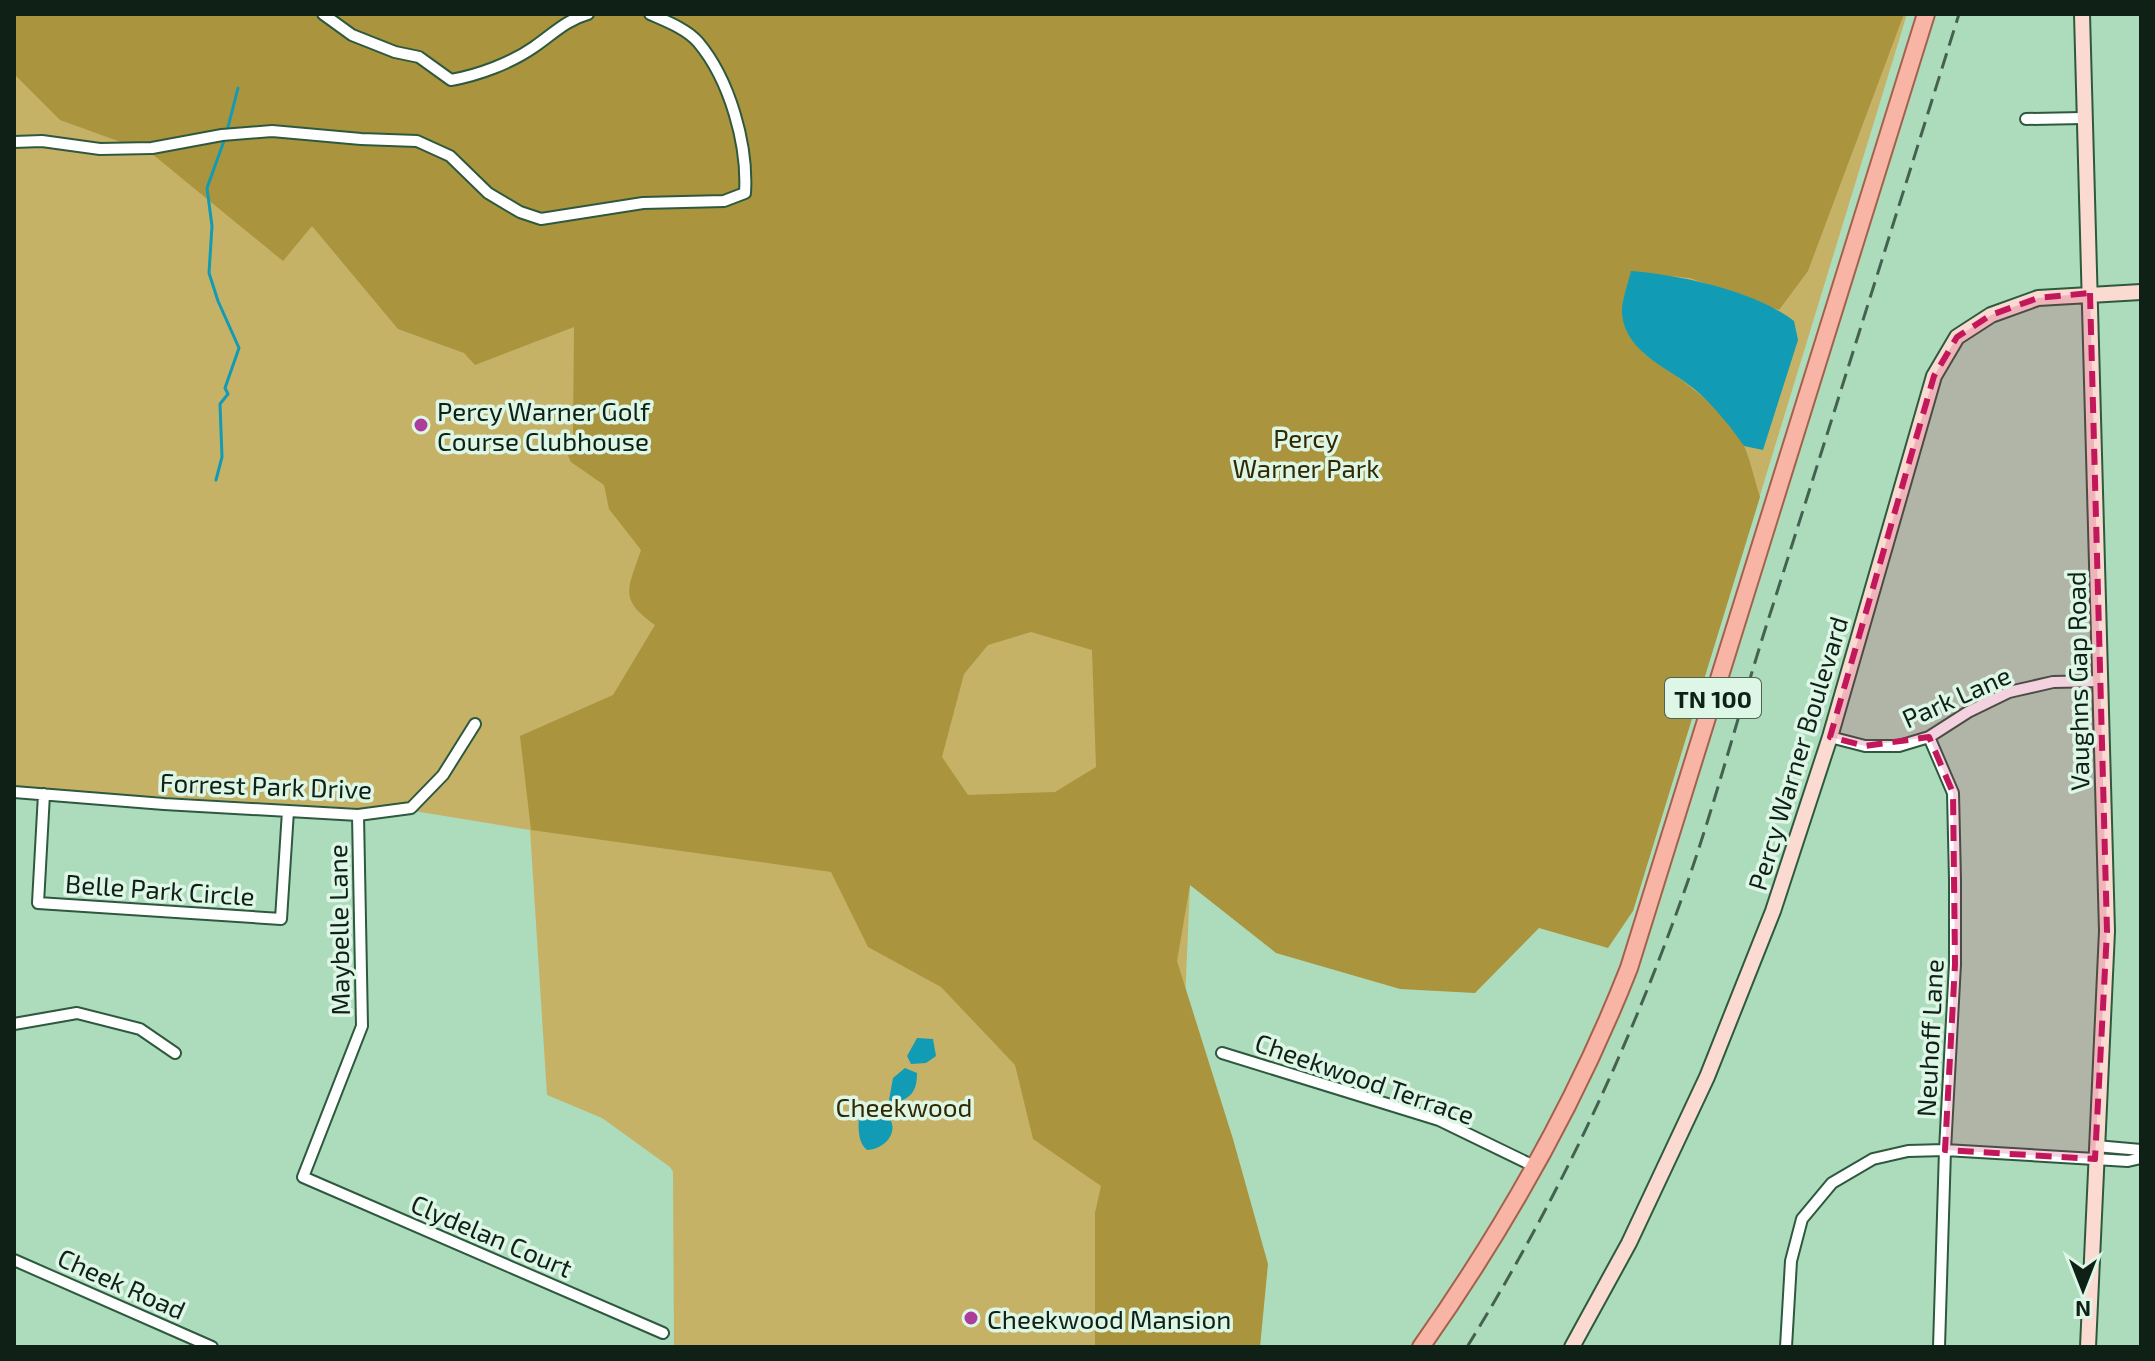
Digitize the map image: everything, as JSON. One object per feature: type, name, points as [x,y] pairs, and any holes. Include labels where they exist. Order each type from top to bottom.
[{"type":"main road","name":"TN 100","points":[[1421,1347],[1478,1265],[1536,1167],[1613,1009],[1629,968],[1926,14]]},
{"type":"street","points":[[323,14],[352,35],[395,52],[419,57],[451,80],[469,76],[521,54],[571,19],[588,14]]},
{"type":"street","points":[[14,142],[42,141],[100,149],[152,148],[222,135],[272,131],[417,141],[450,156],[488,193],[520,212],[541,219],[643,203],[724,201],[745,193],[742,137],[725,88],[697,41],[673,24],[650,14]]},
{"type":"street","name":"Vaughns Gap Road","points":[[2082,14],[2107,931],[2088,1347]]},
{"type":"street","points":[[2026,119],[2083,118]]},
{"type":"street","name":"Percy Warner Boulevard","points":[[1572,1347],[1629,1243],[1707,1077],[1773,911],[1830,737],[1934,376],[1941,363],[1957,337],[1991,315],[2038,298],[2141,292]]},
{"type":"street","name":"Park Lane","points":[[1830,737],[1865,746],[1899,746],[1929,737],[1968,712],[2009,692],[2053,682],[2101,681]]},
{"type":"street","name":"Forrest Park Drive","points":[[14,792],[358,815],[411,808],[443,775],[475,724]]},
{"type":"street","name":"Neuhoff Lane","points":[[1929,737],[1953,793],[1955,964],[1939,1347]]},
{"type":"street","name":"Belle Park Circle","points":[[44,794],[38,903],[281,919],[288,811]]},
{"type":"street","name":"Maybelle Lane","points":[[303,1177],[362,1026],[358,815]]},
{"type":"street","points":[[14,1024],[77,1013],[140,1029],[175,1053]]},
{"type":"street","name":"Cheekwood Terrace","points":[[1222,1053],[1439,1120],[1536,1167]]},
{"type":"street","points":[[1786,1347],[1791,1261],[1802,1219],[1832,1183],[1873,1159],[1908,1151],[2096,1153],[2141,1150]]},
{"type":"street","points":[[2096,1153],[2128,1161],[2141,1158]]},
{"type":"street","name":"Clydelan Court","points":[[303,1177],[663,1333]]},
{"type":"street","name":"Cheek Road","points":[[14,1260],[212,1347]]},
{"type":"highlighted area","points":[[2090,293],[2107,931],[2095,1159],[1945,1150],[1955,964],[1953,793],[1929,737],[1865,746],[1830,737],[1934,376],[1957,337],[1991,315],[2038,298]]},
{"type":"green space","name":"Percy Warner Park","points":[[14,14],[1907,14],[1633,911],[1190,885],[1170,1347],[674,1347],[673,1172],[602,1118],[547,1095],[530,830],[390,807],[373,809],[14,788]]},
{"type":"green space","name":"Percy Warner Park","points":[[14,14],[1904,14],[1808,271],[1779,310],[1690,278],[1631,272],[1643,353],[1700,394],[1737,433],[1745,448],[1760,497],[1633,911],[1608,948],[1539,928],[1475,993],[1400,989],[1276,953],[1190,885],[1177,961],[1233,1139],[1268,1264],[1260,1347],[1095,1347],[1095,1213],[1101,1186],[1033,1139],[1015,1065],[941,987],[868,947],[831,872],[531,830],[520,736],[613,695],[655,625],[635,608],[629,592],[641,550],[609,509],[604,485],[571,462],[565,449],[573,434],[574,327],[475,365],[464,353],[398,329],[312,226],[283,261],[151,153],[60,120],[14,74]],"holes":[[[1031,632],[1092,650],[1096,767],[1055,792],[968,795],[942,757],[964,674],[988,645]]]},
{"type":"water","points":[[1631,271],[1717,286],[1759,301],[1794,321],[1798,340],[1763,450],[1744,446],[1699,393],[1652,360],[1632,340],[1622,314]]},
{"type":"water","points":[[917,1038],[933,1039],[936,1056],[926,1063],[911,1064],[907,1056]]},
{"type":"water","points":[[905,1068],[917,1073],[916,1085],[909,1097],[893,1104],[889,1100],[893,1078]]},
{"type":"water","points":[[881,1111],[892,1122],[891,1135],[882,1145],[867,1150],[860,1139],[859,1117],[866,1112]]},
{"type":"waterway","points":[[227,131],[238,88]]},
{"type":"waterway","points":[[216,480],[222,457],[220,404],[228,394],[225,388],[239,348],[209,273],[212,226],[207,188],[225,138]]},
{"type":"railway","points":[[1467,1347],[1533,1234],[1592,1117],[1668,937],[1701,842],[1761,641],[1959,14]]},
{"type":"place","name":"Percy Warner Golf Course Clubhouse","points":[[421,425]]},
{"type":"place","name":"Cheekwood Mansion","points":[[971,1318]]},
{"type":"park label","name":"Cheekwood","points":[[904,1106]]}]
